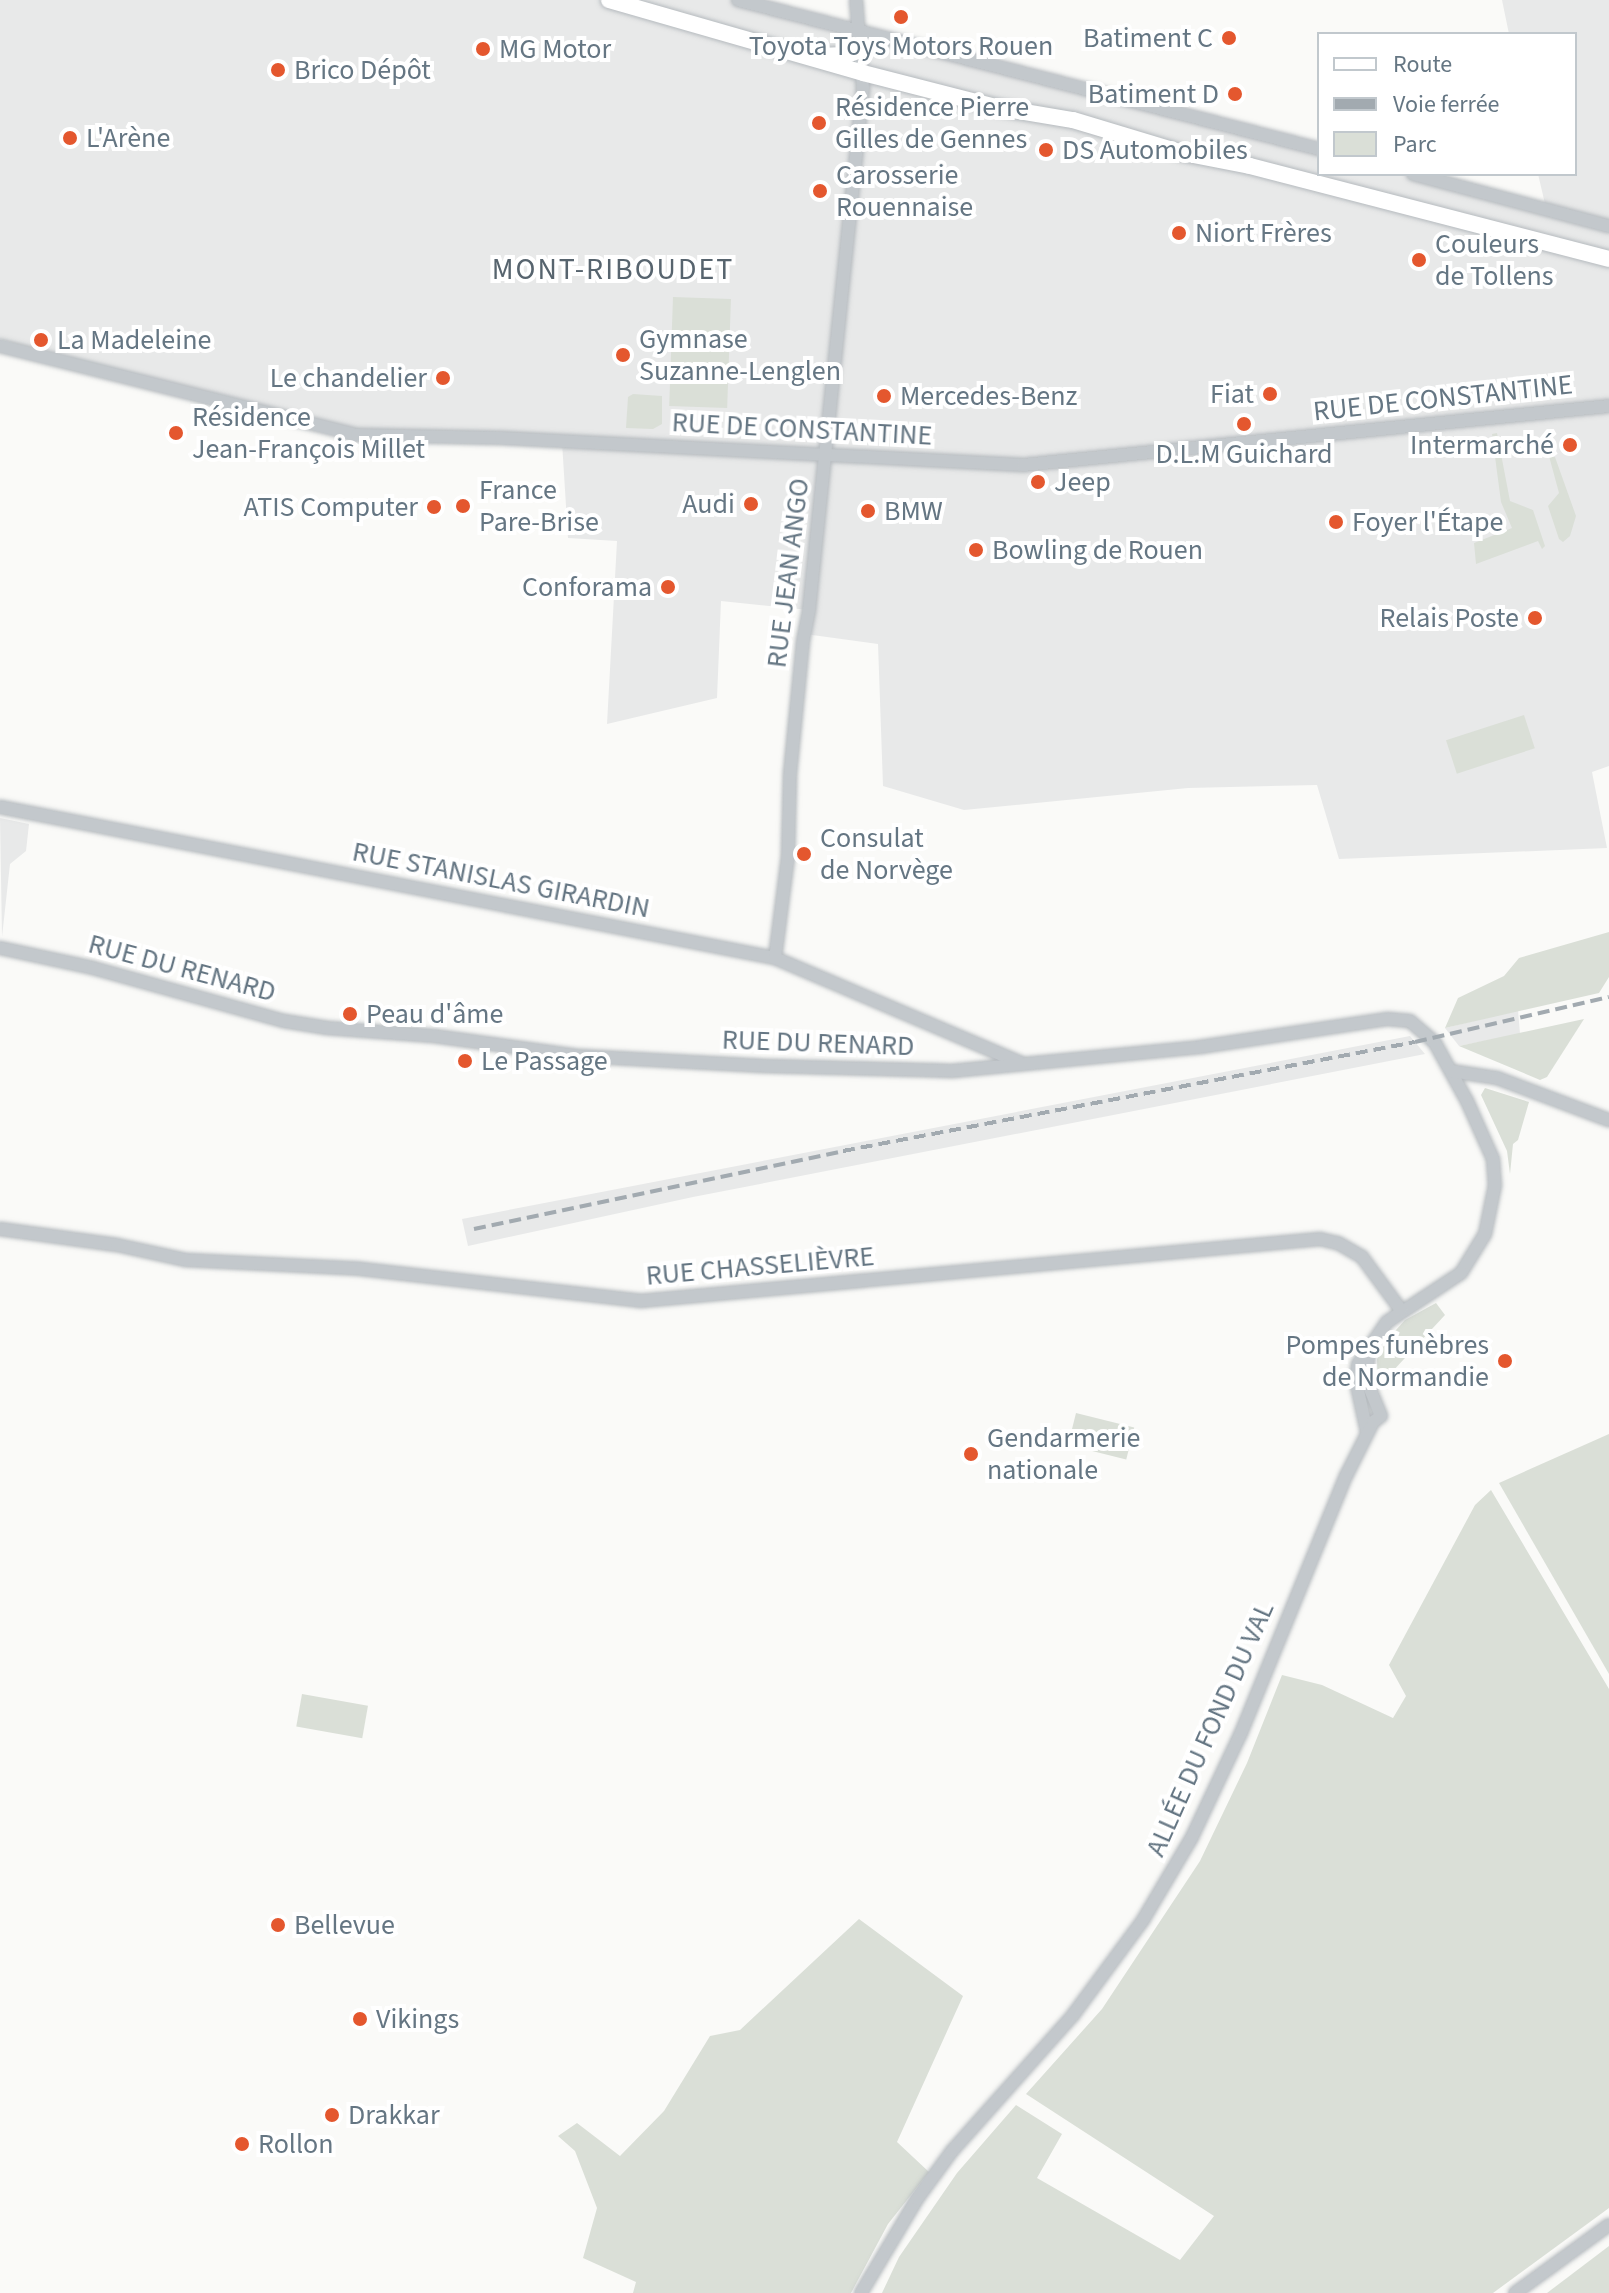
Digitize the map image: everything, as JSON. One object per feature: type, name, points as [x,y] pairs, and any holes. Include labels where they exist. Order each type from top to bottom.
[{"type":"main road","points":[[609,0],[863,73],[995,107],[1073,120],[1183,153],[1250,166],[1609,259]]},
{"type":"main road","points":[[807,57],[847,55],[862,40]]},
{"type":"street","points":[[738,0],[862,40],[1317,149]]},
{"type":"street","name":"RUE JEAN ANGO","points":[[775,958],[787,867],[788,817],[803,641],[809,610],[863,73],[856,0]]},
{"type":"street","points":[[1421,176],[1609,226]]},
{"type":"street","name":"RUE DE CONSTANTINE","points":[[0,346],[357,435],[491,437],[1023,465],[1609,406]]},
{"type":"street","name":"RUE STANISLAS GIRARDIN","points":[[0,807],[775,958],[1022,1064]]},
{"type":"street","name":"RUE DU RENARD","points":[[0,948],[93,968],[284,1021],[327,1028],[434,1036],[578,1056],[818,1069],[952,1071],[1200,1047],[1401,1018],[1427,1032],[1451,1071],[1493,1159],[1492,1212],[1485,1234],[1461,1273],[1444,1288],[1401,1310]]},
{"type":"street","points":[[979,1045],[989,1067]]},
{"type":"street","points":[[1451,1071],[1497,1078],[1609,1120]]},
{"type":"street","name":"RUE CHASSELIÈVRE","points":[[0,1229],[117,1245],[186,1260],[361,1269],[640,1301],[1320,1239],[1338,1243],[1362,1257],[1401,1310]]},
{"type":"street","points":[[1367,1432],[1356,1381],[1358,1364],[1401,1310]]},
{"type":"street","name":"ALLÉE DU FOND DU VAL","points":[[861,2293],[909,2211],[952,2151],[1073,2015],[1143,1920],[1173,1871],[1241,1733],[1367,1432],[1381,1416],[1366,1379],[1371,1345]]},
{"type":"street","points":[[1515,2293],[1609,2225]]},
{"type":"shaded area","points":[[0,0],[738,0],[1317,148],[1317,176],[1421,176],[1546,208],[1538,176],[1577,176],[1577,32],[1509,32],[1502,0],[1609,0],[1609,766],[1592,772],[1607,848],[1339,859],[1317,785],[1188,788],[964,810],[883,786],[878,644],[805,634],[809,610],[721,601],[717,698],[607,724],[617,541],[568,538],[562,442],[368,439],[281,420],[0,339]]},
{"type":"shaded area","points":[[0,818],[29,824],[26,851],[10,864],[2,937]]},
{"type":"shaded area","points":[[1518,1010],[1520,1034],[1459,1046],[1445,1028]]},
{"type":"shaded area","points":[[1410,1036],[1425,1054],[693,1197],[468,1246],[462,1219]]},
{"type":"green space","points":[[673,297],[731,299],[727,408],[669,406]]},
{"type":"green space","points":[[633,394],[662,396],[662,424],[653,429],[626,428],[628,397]]},
{"type":"green space","points":[[1497,433],[1510,501],[1533,510],[1545,546],[1542,549],[1538,541],[1476,564],[1474,543],[1512,528],[1501,502],[1492,434]]},
{"type":"green space","points":[[1549,456],[1555,457],[1576,516],[1570,536],[1563,542],[1559,539],[1548,506],[1559,493]]},
{"type":"green space","points":[[1524,715],[1535,748],[1457,774],[1446,740]]},
{"type":"green space","points":[[1609,932],[1609,977],[1599,993],[1445,1028],[1458,998],[1504,976],[1519,958]]},
{"type":"green space","points":[[1584,1019],[1547,1077],[1540,1080],[1459,1046]]},
{"type":"green space","points":[[1485,1088],[1529,1102],[1518,1140],[1513,1144],[1510,1174],[1507,1151],[1481,1095]]},
{"type":"green space","points":[[1436,1303],[1445,1315],[1378,1387],[1377,1359],[1387,1340],[1405,1320]]},
{"type":"green space","points":[[1076,1413],[1134,1428],[1126,1460],[1068,1445]]},
{"type":"green space","points":[[1609,1434],[1609,1674],[1499,1483]]},
{"type":"green space","points":[[1491,1490],[1609,1689],[1609,2208],[1493,2293],[882,2293],[899,2257],[957,2173],[1016,2105],[1062,2134],[1037,2178],[1180,2260],[1214,2216],[1026,2094],[1102,2009],[1200,1861],[1247,1763],[1282,1675],[1322,1685],[1393,1718],[1406,1696],[1389,1665],[1475,1505]]},
{"type":"green space","points":[[302,1694],[368,1706],[362,1738],[296,1726]]},
{"type":"green space","points":[[859,1919],[963,1996],[897,2142],[929,2172],[888,2224],[851,2293],[633,2293],[636,2282],[583,2258],[597,2208],[575,2151],[558,2136],[577,2123],[620,2156],[664,2111],[710,2036],[740,2030]]},
{"type":"green space","points":[[1609,2246],[1609,2293],[1547,2293]]},
{"type":"railway","points":[[474,1229],[843,1151],[1415,1042],[1609,997]]},
{"type":"place","name":"Toyota Toys Motors Rouen","points":[[901,17]]},
{"type":"place","name":"Batiment C","points":[[1229,38]]},
{"type":"place","name":"MG Motor","points":[[483,49]]},
{"type":"place","name":"Brico Dépôt","points":[[278,70]]},
{"type":"place","name":"Batiment D","points":[[1235,94]]},
{"type":"place","name":"Résidence Pierre Gilles de Gennes","points":[[819,123]]},
{"type":"place","name":"L'Arène","points":[[70,138]]},
{"type":"place","name":"DS Automobiles","points":[[1046,150]]},
{"type":"place","name":"Carosserie Rouennaise","points":[[820,191]]},
{"type":"place","name":"Niort Frères","points":[[1179,233]]},
{"type":"place","name":"Couleurs de Tollens","points":[[1419,260]]},
{"type":"place","name":"La Madeleine","points":[[41,340]]},
{"type":"place","name":"Gymnase Suzanne-Lenglen","points":[[623,355]]},
{"type":"place","name":"Le chandelier","points":[[443,378]]},
{"type":"place","name":"Fiat","points":[[1270,394]]},
{"type":"place","name":"Mercedes-Benz","points":[[884,396]]},
{"type":"place","name":"D.L.M Guichard","points":[[1244,424]]},
{"type":"place","name":"Résidence Jean-François Millet","points":[[176,433]]},
{"type":"place","name":"Intermarché","points":[[1570,445]]},
{"type":"place","name":"Jeep","points":[[1038,482]]},
{"type":"place","name":"Audi","points":[[751,504]]},
{"type":"place","name":"France Pare-Brise","points":[[463,506]]},
{"type":"place","name":"ATIS Computer","points":[[434,507]]},
{"type":"place","name":"BMW","points":[[868,511]]},
{"type":"place","name":"Foyer l'Étape","points":[[1336,522]]},
{"type":"place","name":"Bowling de Rouen","points":[[976,550]]},
{"type":"place","name":"Conforama","points":[[668,587]]},
{"type":"place","name":"Relais Poste","points":[[1535,618]]},
{"type":"place","name":"Consulat de Norvège","points":[[804,854]]},
{"type":"place","name":"Peau d'âme","points":[[350,1014]]},
{"type":"place","name":"Le Passage","points":[[465,1061]]},
{"type":"place","name":"Pompes funèbres de Normandie","points":[[1505,1361]]},
{"type":"place","name":"Gendarmerie nationale","points":[[971,1454]]},
{"type":"place","name":"Bellevue","points":[[278,1925]]},
{"type":"place","name":"Vikings","points":[[360,2019]]},
{"type":"place","name":"Drakkar","points":[[332,2115]]},
{"type":"place","name":"Rollon","points":[[242,2144]]},
{"type":"district","name":"MONT-RIBOUDET","points":[[613,270]]}]
